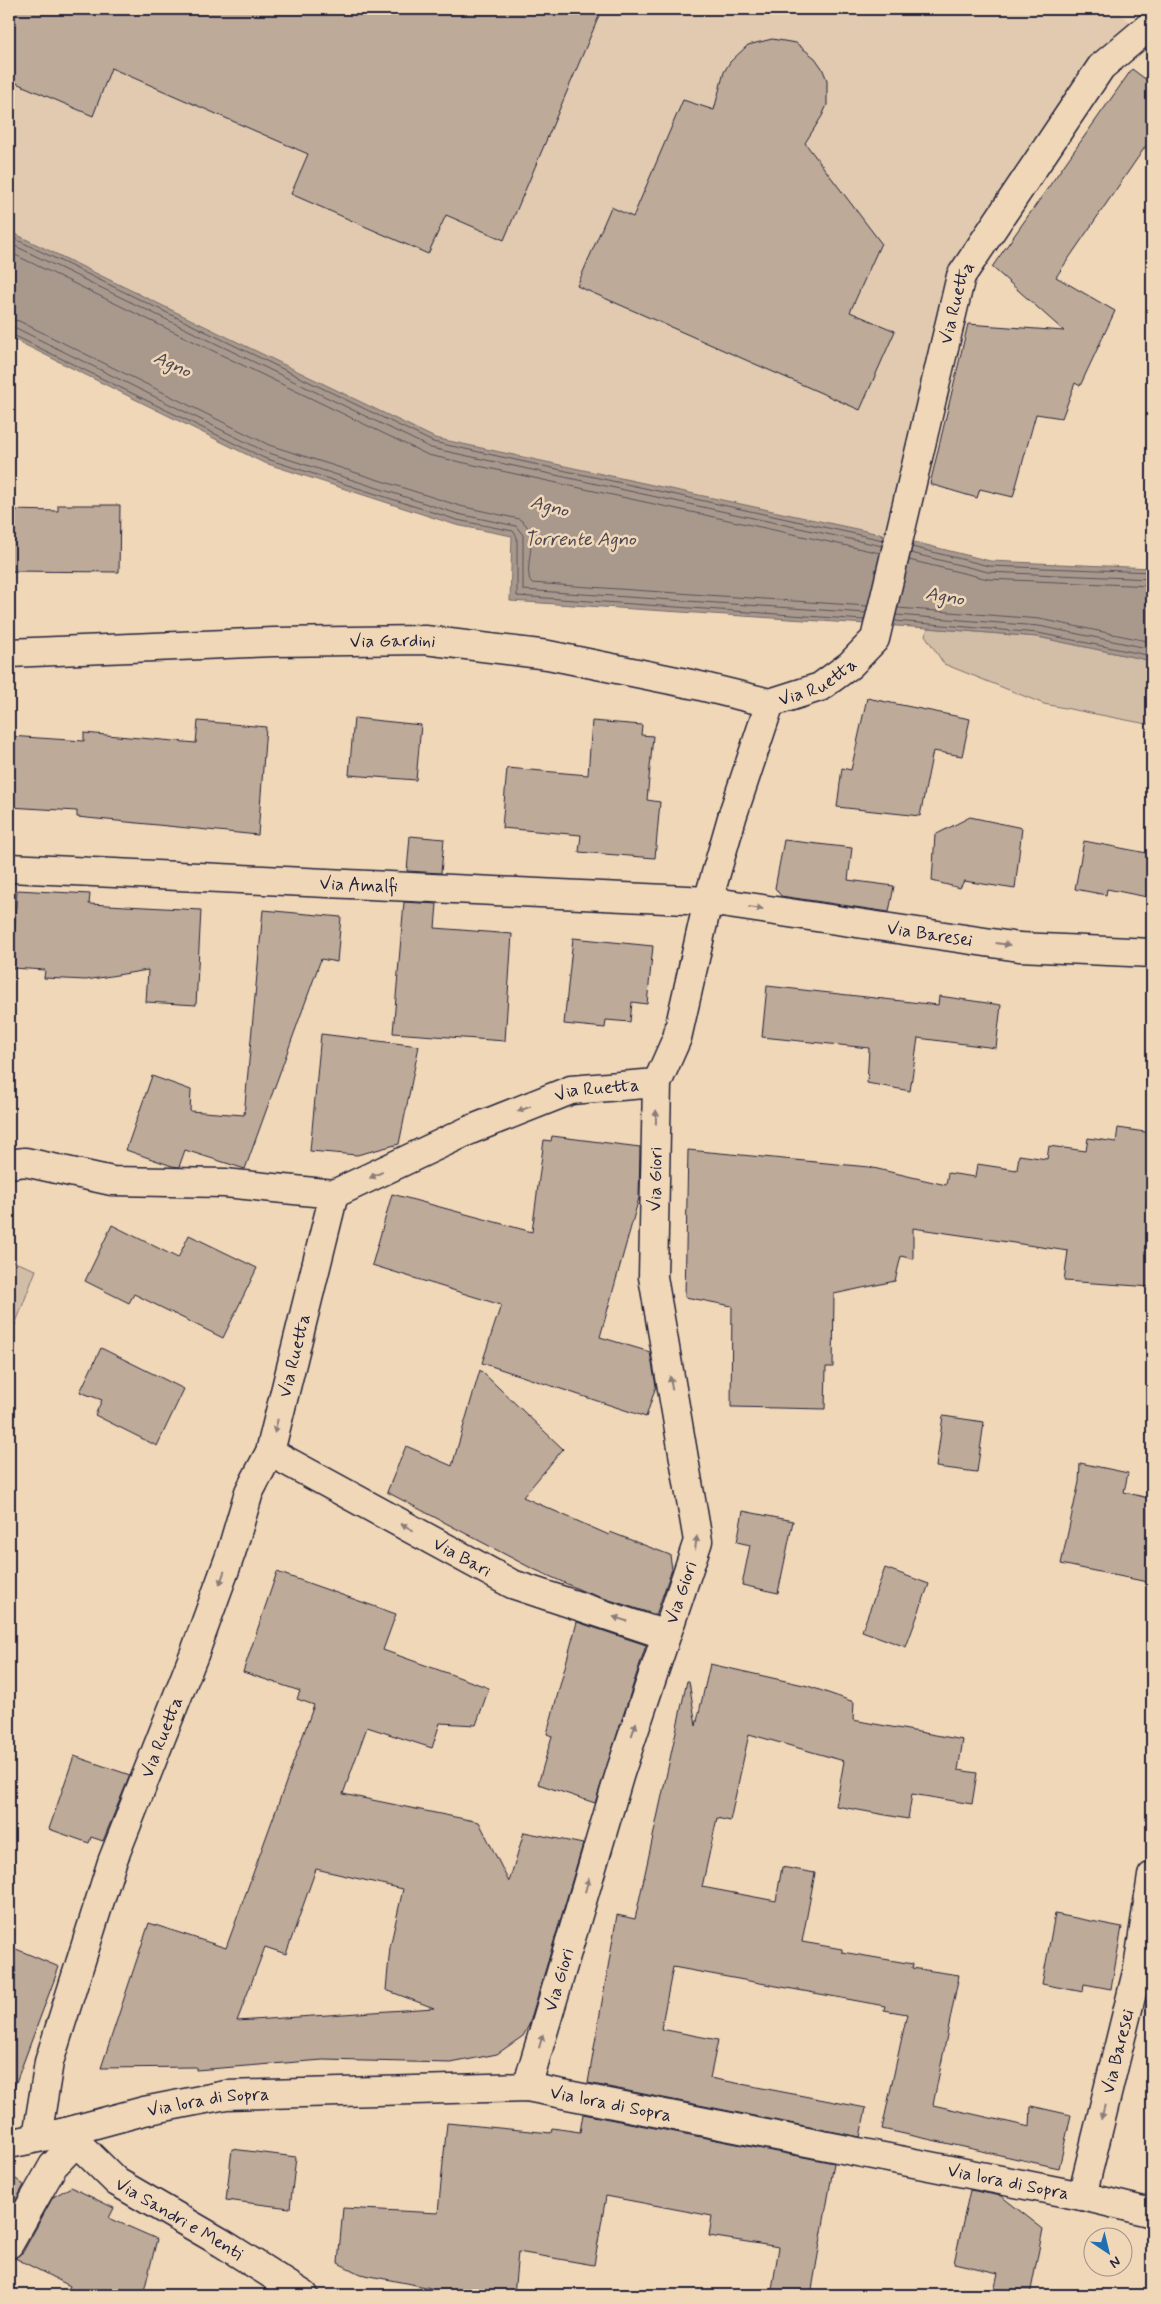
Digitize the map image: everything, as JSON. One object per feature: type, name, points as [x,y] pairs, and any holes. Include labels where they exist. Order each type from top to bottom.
[{"type":"street","name":"Via Ruetta","points":[[37,2137],[49,2062],[112,1862],[195,1652],[231,1553],[249,1492],[270,1452],[334,1194],[470,1130],[571,1090],[657,1083],[677,1038],[708,901],[733,814],[770,703],[820,687],[850,665],[875,640],[961,276],[1102,67],[1146,19]]},
{"type":"street","name":"Via Gardini","points":[[9,653],[274,642],[425,640],[548,655],[696,685],[770,703]]},
{"type":"street","name":"Via Amalfi","points":[[9,868],[708,901]]},
{"type":"street","name":"Via Baresei","points":[[708,901],[1018,947],[1152,954]]},
{"type":"street","name":"Via Giori","points":[[528,2087],[620,1773],[698,1541],[653,1277],[657,1083]]},
{"type":"street","points":[[9,1164],[25,1162],[112,1181],[225,1183],[334,1194]]},
{"type":"street","name":"Via Bari","points":[[270,1452],[512,1584],[666,1635]]},
{"type":"street","name":"Via Baresei","points":[[1082,2196],[1138,1968],[1152,1876]]},
{"type":"street","name":"Via lora di Sopra","points":[[9,2144],[37,2137],[71,2137],[144,2111],[226,2095],[528,2087],[1082,2196],[1152,2213]]},
{"type":"street","points":[[9,2244],[71,2137]]},
{"type":"street","name":"Via Sandri e Menti","points":[[71,2137],[117,2182],[222,2242],[304,2295]]},
{"type":"shaded area","points":[[9,9],[1116,9],[1142,34],[1065,111],[946,303],[898,538],[435,438],[9,231]]},
{"type":"shaded area","points":[[928,628],[1038,637],[1152,661],[1152,725],[1044,704],[944,664],[925,635]]},
{"type":"shaded area","points":[[9,1260],[36,1270],[9,1341]]},
{"type":"water","name":"Torrente Agno","points":[[9,231],[435,438],[898,538],[990,561],[1152,568],[1152,661],[1038,637],[510,601],[512,536],[456,525],[262,462],[9,337]]},
{"type":"building","points":[[9,9],[602,9],[504,240],[446,215],[428,254],[291,194],[308,154],[111,68],[93,116],[9,80]]},
{"type":"building","points":[[772,39],[796,43],[815,58],[822,68],[827,80],[827,105],[805,143],[881,243],[850,312],[895,331],[860,410],[577,286],[611,207],[633,217],[683,100],[714,110],[724,72],[730,62],[748,45]]},
{"type":"building","points":[[1132,69],[1152,84],[1152,137],[1056,277],[1115,311],[1080,386],[1075,383],[1062,418],[1036,414],[1013,497],[980,489],[977,498],[930,484],[968,324],[1064,331],[992,267]]},
{"type":"building","points":[[58,505],[120,505],[119,572],[9,571],[9,510],[58,511]]},
{"type":"building","points":[[867,698],[970,719],[962,756],[933,751],[920,816],[837,807],[842,768],[851,770]]},
{"type":"building","points":[[354,718],[421,725],[416,780],[349,775]]},
{"type":"building","points":[[198,721],[266,727],[258,835],[77,817],[77,811],[9,807],[9,736],[84,741],[84,733],[196,743]]},
{"type":"building","points":[[592,721],[642,725],[641,735],[653,736],[647,800],[660,802],[655,858],[579,852],[581,835],[502,828],[507,768],[588,775]]},
{"type":"building","points":[[970,817],[1022,828],[1015,889],[964,881],[960,888],[932,881],[935,835]]},
{"type":"building","points":[[410,836],[444,839],[441,873],[407,871]]},
{"type":"building","points":[[784,840],[852,848],[848,880],[894,886],[889,912],[781,896],[775,888]]},
{"type":"building","points":[[1084,841],[1152,854],[1152,898],[1107,889],[1106,895],[1075,889]]},
{"type":"building","points":[[17,890],[90,894],[89,904],[201,910],[196,1005],[146,1002],[148,970],[86,980],[44,978],[45,970],[12,968]]},
{"type":"building","points":[[404,902],[437,904],[435,928],[512,934],[505,1041],[393,1033]]},
{"type":"building","points":[[263,910],[341,917],[337,962],[321,959],[245,1169],[185,1150],[179,1167],[126,1150],[152,1076],[191,1090],[190,1111],[244,1115]]},
{"type":"building","points":[[573,938],[653,946],[647,1004],[632,1002],[630,1022],[606,1020],[605,1028],[564,1024]]},
{"type":"building","points":[[767,986],[938,1005],[939,996],[1001,1005],[996,1048],[918,1038],[910,1091],[867,1083],[869,1048],[762,1037]]},
{"type":"building","points":[[321,1034],[419,1046],[399,1144],[357,1155],[310,1151]]},
{"type":"building","points":[[1118,1128],[1152,1133],[1152,1164],[1146,1207],[1152,1208],[1152,1287],[1064,1281],[1068,1251],[913,1228],[913,1259],[901,1256],[895,1281],[834,1294],[833,1367],[826,1367],[825,1409],[731,1407],[732,1306],[685,1297],[688,1150],[869,1167],[946,1185],[948,1173],[975,1177],[977,1164],[1017,1170],[1019,1155],[1047,1159],[1049,1146],[1086,1151],[1088,1138],[1116,1142]]},
{"type":"building","points":[[552,1136],[640,1147],[639,1198],[600,1337],[650,1352],[656,1386],[646,1417],[482,1363],[501,1305],[372,1265],[392,1194],[532,1232],[544,1140],[551,1141]]},
{"type":"building","points":[[112,1225],[178,1258],[189,1235],[257,1268],[223,1338],[134,1294],[129,1303],[85,1281]]},
{"type":"building","points":[[101,1348],[184,1389],[157,1446],[95,1415],[102,1400],[80,1392]]},
{"type":"building","points":[[480,1370],[563,1449],[523,1497],[609,1535],[610,1532],[670,1555],[672,1569],[656,1615],[585,1592],[529,1567],[387,1492],[406,1446],[452,1466]]},
{"type":"building","points":[[943,1416],[984,1422],[977,1472],[936,1467]]},
{"type":"building","points":[[1080,1463],[1128,1473],[1124,1492],[1152,1499],[1152,1583],[1061,1564],[1079,1482]]},
{"type":"building","points":[[743,1511],[793,1521],[778,1593],[742,1585],[750,1545],[737,1542]]},
{"type":"building","points":[[885,1568],[929,1584],[906,1647],[862,1631]]},
{"type":"building","points":[[277,1572],[396,1614],[383,1650],[489,1688],[476,1725],[440,1723],[432,1748],[367,1727],[343,1794],[479,1822],[509,1882],[524,1832],[583,1844],[529,2025],[523,2036],[497,2054],[451,2063],[323,2060],[196,2070],[196,2067],[101,2068],[149,1923],[226,1948],[314,1705],[297,1699],[300,1691],[243,1672]],"holes":[[[316,1869],[403,1889],[390,1947],[386,1990],[434,2008],[237,2021],[265,1947],[286,1954]]]},
{"type":"building","points":[[577,1622],[646,1645],[595,1803],[538,1784],[552,1736],[547,1734]]},
{"type":"building","points":[[710,1664],[808,1686],[854,1702],[853,1720],[963,1740],[958,1770],[977,1773],[972,1804],[912,1794],[908,1819],[836,1806],[844,1761],[749,1734],[730,1821],[717,1818],[702,1887],[776,1901],[782,1867],[815,1873],[802,1942],[842,1949],[842,1952],[913,1964],[912,1968],[959,1975],[933,2105],[1030,2127],[1031,2106],[1071,2115],[1059,2168],[882,2129],[907,2014],[884,2010],[885,2006],[673,1967],[661,2029],[718,2040],[710,2078],[866,2108],[860,2137],[588,2083],[617,1915],[635,1919],[687,1681],[689,1681],[696,1726]]},
{"type":"building","points":[[74,1756],[130,1775],[103,1841],[91,1837],[89,1843],[49,1829]]},
{"type":"building","points":[[1055,1914],[1122,1927],[1111,1989],[1084,1984],[1083,1992],[1042,1984]]},
{"type":"building","points":[[9,1946],[59,1967],[12,2093],[9,2092]]},
{"type":"building","points":[[583,2114],[834,2163],[811,2295],[771,2295],[779,2247],[709,2236],[712,2216],[606,2196],[594,2265],[518,2252],[514,2295],[430,2295],[431,2288],[360,2274],[338,2263],[343,2208],[438,2213],[447,2123],[551,2133],[552,2128],[580,2132]]},
{"type":"building","points":[[232,2149],[296,2157],[290,2208],[226,2200]]},
{"type":"building","points":[[9,2174],[24,2185],[9,2213]]},
{"type":"building","points":[[71,2187],[114,2208],[109,2218],[157,2239],[143,2295],[66,2295],[70,2286],[15,2258],[23,2252],[53,2197]]},
{"type":"building","points":[[970,2190],[1001,2196],[1043,2229],[1030,2295],[993,2295],[998,2273],[954,2263]]},
{"type":"water label","name":"Agno","points":[[173,363]]},
{"type":"water label","name":"Agno","points":[[550,505]]},
{"type":"water label","name":"Agno","points":[[945,595]]}]
